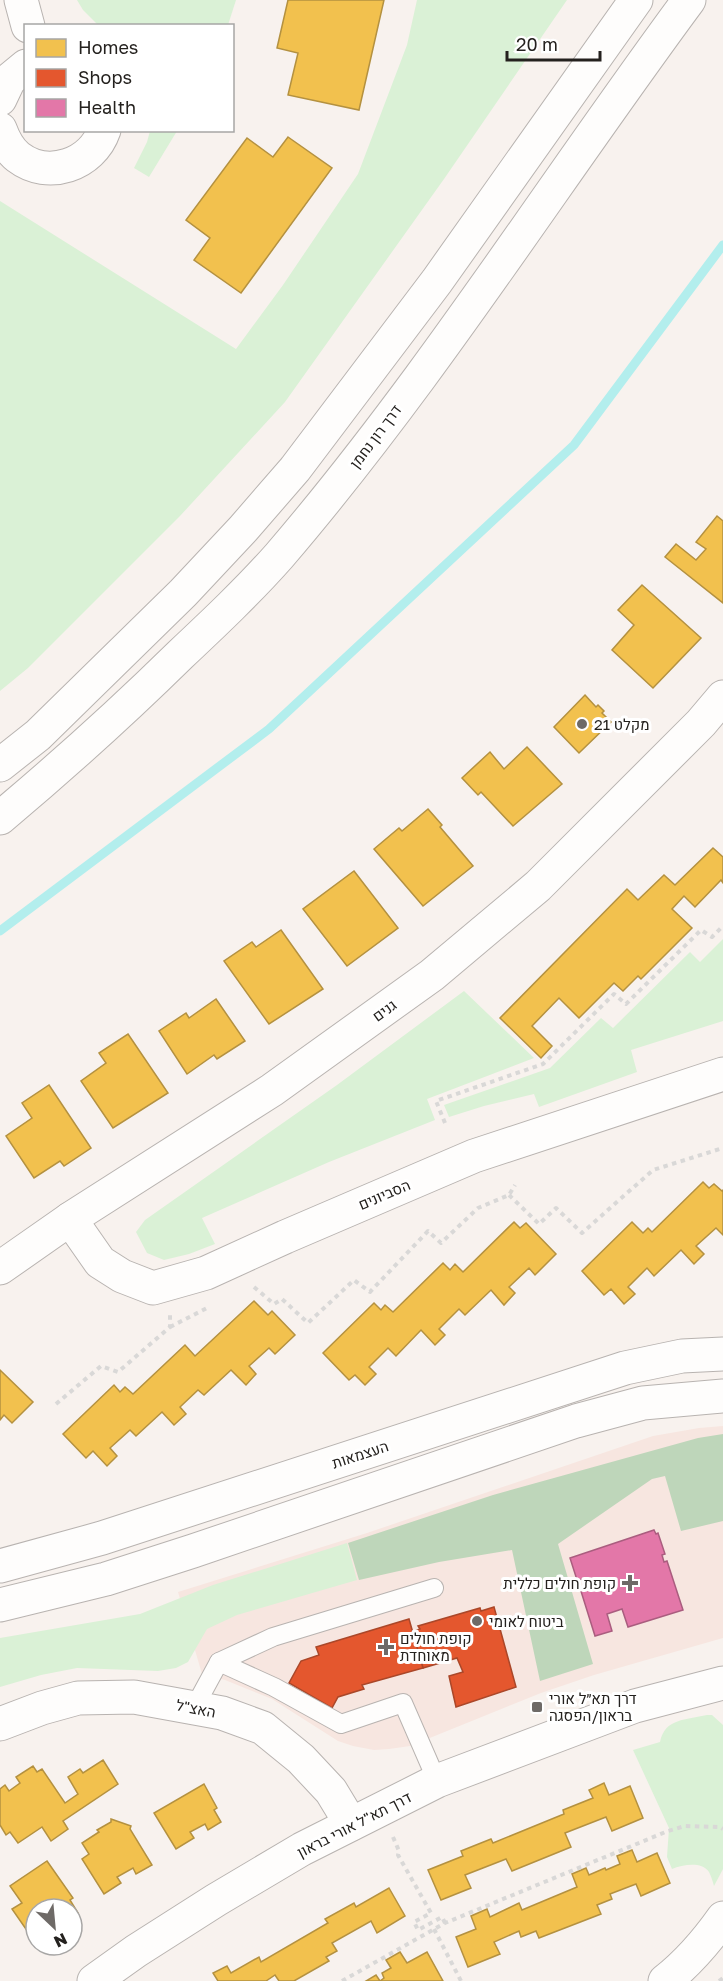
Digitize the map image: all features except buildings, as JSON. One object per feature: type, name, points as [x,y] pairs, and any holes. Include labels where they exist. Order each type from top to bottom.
[{"type":"street","points":[[21,0],[27,24]]},
{"type":"street","points":[[0,765],[38,735],[183,593],[295,469],[437,281],[636,0]]},
{"type":"street","name":"דרך רון נחמן","points":[[0,818],[69,760],[213,624],[276,559],[321,505],[472,306],[689,0]]},
{"type":"street","points":[[0,99],[9,80],[24,68]]},
{"type":"street","points":[[0,129],[6,143],[18,157],[35,166],[59,168],[72,165],[88,155],[103,132]]},
{"type":"street","name":"גנים","points":[[0,1268],[70,1219],[272,1090],[432,975],[538,886],[723,697]]},
{"type":"street","name":"הסביונים","points":[[70,1219],[100,1262],[122,1276],[153,1288],[206,1273],[474,1155],[723,1074]]},
{"type":"street","name":"העצמאות","points":[[0,1566],[102,1538],[625,1368],[682,1356],[723,1354]]},
{"type":"street","points":[[0,1605],[106,1579],[576,1421],[643,1403],[723,1396]]},
{"type":"street","name":"דרך תא\"ל אורי בראון","points":[[94,1981],[216,1900],[302,1849],[437,1781],[634,1706],[723,1683]]},
{"type":"street","name":"האצ\"ל","points":[[0,1724],[42,1708],[78,1698],[134,1696],[222,1713],[262,1728],[301,1759],[331,1791],[351,1824]]},
{"type":"street","points":[[665,1981],[683,1967],[710,1937],[723,1918]]},
{"type":"lane","points":[[194,1708],[219,1662],[273,1636],[434,1588]]},
{"type":"lane","points":[[219,1662],[274,1687],[341,1724],[403,1703],[437,1781]]},
{"type":"path","points":[[445,1123],[436,1101],[543,1064],[614,994],[626,1004],[701,930],[712,938],[723,926]]},
{"type":"path","points":[[509,1194],[539,1224],[556,1208],[582,1233],[653,1170],[723,1148]]},
{"type":"path","points":[[252,1286],[274,1304],[282,1299],[308,1323],[354,1280],[370,1292],[428,1232],[441,1243],[478,1208],[509,1194],[515,1185]]},
{"type":"path","points":[[56,1404],[101,1366],[118,1372],[170,1327],[170,1308]]},
{"type":"path","points":[[342,1981],[445,1923],[668,1831],[685,1826],[723,1829]]},
{"type":"path","points":[[393,1836],[399,1851],[398,1855],[431,1913],[414,1922],[418,1930],[442,1917],[445,1923]]},
{"type":"path","points":[[434,1929],[461,1981]]},
{"type":"path","points":[[719,1981],[723,1978]]},
{"type":"shaded area","points":[[723,1426],[723,1638],[594,1675],[541,1693],[410,1746],[389,1749],[374,1750],[338,1741],[272,1699],[225,1680],[202,1674],[178,1592],[367,1533],[653,1436]]},
{"type":"green space","points":[[77,0],[236,0],[228,24],[97,24]]},
{"type":"green space","points":[[417,0],[567,0],[444,179],[285,402],[180,516],[28,668],[0,691],[0,201],[236,349],[283,285],[358,174],[407,45]]},
{"type":"green space","points":[[150,132],[176,132],[149,177],[134,168]]},
{"type":"green space","points":[[723,939],[723,1021],[631,1050],[637,1072],[539,1107],[534,1094],[449,1117],[444,1105],[550,1068],[601,1018],[613,1028],[690,952],[700,962]]},
{"type":"green space","points":[[464,991],[534,1058],[427,1099],[435,1120],[329,1162],[202,1218],[215,1244],[164,1260],[147,1253],[136,1232],[145,1220],[337,1085]]},
{"type":"green space","points":[[723,1434],[723,1521],[681,1531],[665,1476],[652,1479],[558,1544],[593,1664],[540,1681],[512,1550],[439,1562],[359,1580],[348,1543],[493,1495],[698,1438]]},
{"type":"green space","points":[[347,1543],[357,1580],[237,1615],[207,1629],[188,1662],[176,1668],[158,1671],[77,1668],[41,1675],[0,1687],[0,1638],[140,1614],[213,1585]]},
{"type":"green space","points":[[712,1715],[723,1725],[723,1869],[714,1886],[709,1872],[701,1866],[686,1865],[672,1869],[667,1857],[669,1828],[633,1750],[660,1742],[666,1728],[678,1721]]},
{"type":"waterway","points":[[0,931],[269,729],[574,445],[723,245]]},
{"type":"place","name":"מקלט 21","points":[[582,724]]},
{"type":"place","name":"קופת חולים כללית","points":[[630,1583]]},
{"type":"place","name":"ביטוח לאומי","points":[[477,1621]]},
{"type":"place","name":"קופת חולים מאוחדת","points":[[386,1647]]},
{"type":"place","name":"דרך תא״ל אורי בראון/הפסגה","points":[[537,1707]]}]
